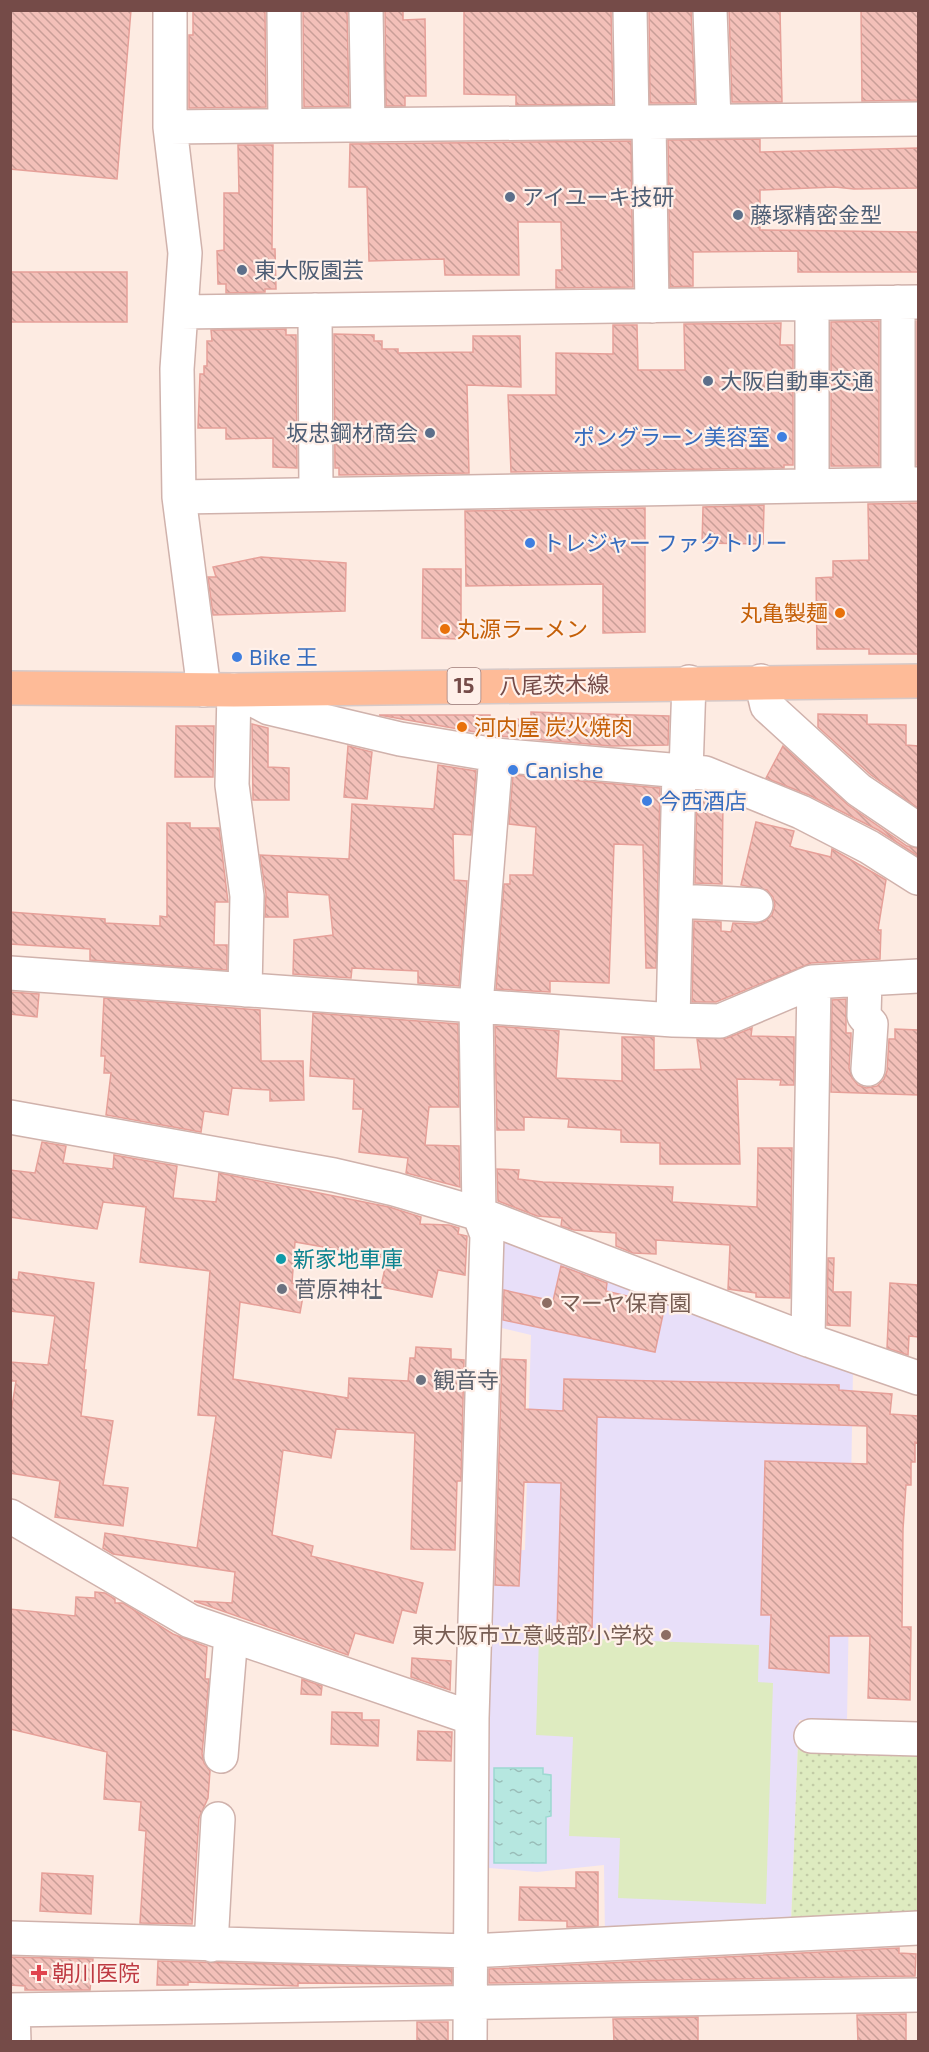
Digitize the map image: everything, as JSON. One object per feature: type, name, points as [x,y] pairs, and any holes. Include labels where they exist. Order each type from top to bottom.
[{"type":"main road","name":"八尾茨木線","points":[[10,688],[219,690],[761,681],[918,681]]},
{"type":"street","points":[[170,10],[170,127],[185,252],[177,369],[179,497],[219,690],[248,896],[244,990]]},
{"type":"street","points":[[284,10],[285,125]]},
{"type":"street","points":[[366,10],[368,124]]},
{"type":"street","points":[[630,10],[652,306]]},
{"type":"street","points":[[711,10],[714,121]]},
{"type":"street","points":[[170,127],[918,119]]},
{"type":"street","points":[[179,497],[908,484],[908,302],[181,312]]},
{"type":"street","points":[[812,304],[812,485]]},
{"type":"street","points":[[315,310],[316,494]]},
{"type":"street","points":[[761,681],[767,706],[859,790],[918,830]]},
{"type":"street","points":[[673,1020],[682,771],[689,682]]},
{"type":"street","points":[[219,690],[280,711],[400,739],[496,755],[705,773],[801,812],[869,847],[918,878]]},
{"type":"street","points":[[470,2042],[472,1718],[487,1235],[479,1214],[476,1005],[496,755]]},
{"type":"street","points":[[677,901],[756,905]]},
{"type":"street","points":[[10,973],[673,1020],[720,1021],[814,982],[918,976]]},
{"type":"street","points":[[865,979],[864,1016],[871,1024],[868,1069]]},
{"type":"street","points":[[808,1340],[814,982]]},
{"type":"street","points":[[10,1117],[334,1174],[479,1214],[808,1340],[918,1378]]},
{"type":"street","points":[[10,1516],[190,1621],[472,1718]]},
{"type":"street","points":[[221,1756],[231,1635]]},
{"type":"street","points":[[811,1736],[918,1739]]},
{"type":"street","points":[[210,1945],[218,1818]]},
{"type":"street","points":[[10,1938],[469,1951],[918,1928]]},
{"type":"street","points":[[13,2021],[470,2003],[918,1995]]},
{"type":"shaded area","name":"東大阪市立意岐部小学校","points":[[496,1230],[853,1370],[847,1721],[799,1720],[791,1925],[605,1937],[604,1865],[537,1872],[478,1867],[486,1551],[525,1550],[531,1335],[489,1325]]},
{"type":"green space","points":[[539,1637],[759,1645],[758,1682],[773,1683],[766,1904],[618,1898],[620,1838],[569,1836],[573,1737],[536,1735]]},
{"type":"green space","points":[[798,1744],[910,1747],[918,1757],[917,1916],[791,1925]]},
{"type":"water","points":[[494,1768],[543,1768],[543,1774],[551,1775],[551,1816],[546,1817],[546,1863],[494,1863]]},
{"type":"building","points":[[10,10],[131,10],[117,179],[10,169]]},
{"type":"building","points":[[303,10],[347,10],[349,106],[304,107]]},
{"type":"building","points":[[385,10],[403,10],[403,20],[425,19],[426,96],[405,96],[405,106],[386,106]]},
{"type":"building","points":[[464,10],[611,10],[613,104],[516,105],[516,95],[464,94]]},
{"type":"building","points":[[649,10],[691,10],[695,103],[650,103]]},
{"type":"building","points":[[729,10],[780,10],[782,102],[732,102]]},
{"type":"building","points":[[861,10],[918,10],[918,100],[862,101]]},
{"type":"building","points":[[193,11],[265,11],[266,107],[189,108],[189,35],[193,35]]},
{"type":"building","points":[[760,139],[760,152],[918,148],[918,188],[835,187],[760,190],[760,230],[918,232],[918,272],[798,272],[798,251],[693,252],[693,286],[670,287],[668,140]]},
{"type":"building","points":[[631,141],[633,287],[556,288],[556,270],[562,270],[561,222],[518,222],[519,275],[445,275],[444,259],[369,261],[367,187],[349,187],[350,144]]},
{"type":"building","points":[[238,145],[273,145],[272,249],[275,249],[276,289],[265,289],[265,292],[226,293],[226,284],[218,284],[217,251],[224,250],[224,193],[239,193]]},
{"type":"building","points":[[10,272],[127,272],[127,322],[10,322]]},
{"type":"building","points":[[879,321],[879,466],[831,466],[831,322]]},
{"type":"building","points":[[918,321],[918,465],[917,465]]},
{"type":"building","points":[[781,323],[780,345],[793,345],[793,465],[784,465],[784,468],[511,472],[508,395],[556,395],[556,353],[613,354],[613,325],[637,325],[638,370],[685,370],[684,324]]},
{"type":"building","points":[[286,329],[286,335],[296,335],[297,468],[273,467],[273,438],[226,439],[226,428],[198,428],[200,374],[204,374],[204,366],[207,366],[207,341],[212,341],[211,330]]},
{"type":"building","points":[[334,334],[374,335],[374,341],[382,341],[382,349],[398,349],[398,353],[473,352],[473,336],[520,336],[521,387],[467,385],[469,473],[339,475],[339,468],[335,468]]},
{"type":"building","points":[[918,503],[918,654],[869,654],[869,649],[817,649],[816,578],[833,577],[833,561],[869,560],[868,504]]},
{"type":"building","points":[[764,505],[763,544],[702,543],[703,507]]},
{"type":"building","name":"トレジャー ファクトリー","points":[[645,508],[645,632],[603,633],[603,584],[466,586],[465,511]]},
{"type":"building","points":[[261,557],[346,563],[345,611],[213,615],[208,577],[216,577],[213,567]]},
{"type":"building","points":[[423,569],[461,569],[461,639],[422,638]]},
{"type":"building","points":[[531,712],[669,716],[668,745],[611,746],[498,736],[379,715],[490,715],[490,720],[531,719]]},
{"type":"building","points":[[818,714],[867,715],[867,724],[906,725],[906,745],[918,746],[918,808],[871,775],[818,727]]},
{"type":"building","points":[[252,724],[268,728],[268,767],[289,768],[289,800],[253,800]]},
{"type":"building","points":[[176,726],[214,726],[213,777],[175,777]]},
{"type":"building","points":[[348,746],[372,752],[367,799],[344,797]]},
{"type":"building","points":[[783,746],[848,805],[907,846],[918,848],[918,856],[878,830],[809,795],[766,778]]},
{"type":"building","points":[[438,765],[476,771],[471,835],[453,834],[454,880],[467,881],[459,986],[418,983],[418,971],[352,968],[351,978],[293,974],[294,940],[333,935],[329,895],[287,892],[288,917],[265,917],[266,894],[260,855],[349,859],[352,804],[434,809]]},
{"type":"building","points":[[513,775],[660,788],[656,968],[646,968],[643,845],[614,844],[609,983],[550,981],[550,992],[496,989],[504,884],[510,884],[510,875],[533,875],[536,827],[509,824]]},
{"type":"building","points":[[697,791],[723,801],[722,884],[695,883]]},
{"type":"building","points":[[756,822],[794,831],[790,846],[794,848],[831,857],[832,849],[886,880],[878,930],[881,930],[880,959],[811,963],[716,1002],[692,1002],[694,921],[721,922],[721,931],[731,932],[733,923],[756,924],[772,915],[775,905],[773,897],[767,890],[741,885]]},
{"type":"building","points":[[167,823],[190,823],[190,828],[219,828],[228,902],[215,902],[214,945],[227,945],[227,970],[90,960],[90,949],[10,944],[10,912],[105,919],[105,923],[160,926],[160,916],[167,917]]},
{"type":"building","points":[[10,992],[39,994],[37,1017],[10,1014]]},
{"type":"building","points":[[104,998],[260,1010],[261,1061],[303,1061],[304,1100],[270,1101],[270,1090],[232,1088],[228,1115],[204,1111],[201,1132],[106,1115],[111,1073],[104,1073],[105,1056],[101,1056]]},
{"type":"building","points":[[846,999],[846,1033],[851,1033],[849,1068],[852,1078],[858,1085],[866,1088],[877,1086],[884,1079],[887,1071],[889,1039],[895,1039],[895,1029],[918,1030],[918,1095],[831,1092],[832,1000]]},
{"type":"building","points":[[313,1013],[458,1024],[459,1107],[429,1107],[425,1145],[459,1146],[460,1187],[406,1173],[408,1158],[359,1152],[363,1109],[353,1109],[354,1079],[310,1076]]},
{"type":"building","points":[[495,1026],[559,1031],[556,1078],[622,1081],[622,1037],[654,1037],[654,1070],[701,1069],[697,1039],[727,1038],[752,1028],[751,1036],[794,1037],[794,1085],[780,1085],[781,1080],[737,1079],[740,1164],[660,1164],[660,1143],[621,1142],[621,1130],[568,1127],[569,1119],[524,1117],[524,1130],[497,1130]]},
{"type":"building","points":[[42,1142],[66,1146],[63,1163],[113,1169],[114,1155],[177,1166],[173,1198],[216,1202],[219,1173],[389,1207],[421,1217],[420,1224],[449,1225],[459,1228],[458,1234],[467,1236],[465,1275],[438,1270],[432,1297],[381,1287],[387,1258],[295,1242],[292,1283],[305,1285],[300,1313],[240,1302],[233,1379],[348,1398],[349,1378],[408,1381],[410,1358],[415,1358],[416,1347],[451,1349],[451,1359],[464,1360],[461,1481],[457,1481],[455,1550],[411,1549],[415,1433],[336,1429],[331,1458],[283,1450],[272,1535],[313,1546],[311,1556],[423,1583],[416,1613],[402,1610],[393,1643],[355,1633],[348,1655],[194,1601],[232,1603],[235,1572],[113,1554],[103,1548],[105,1533],[197,1548],[216,1416],[198,1415],[210,1271],[140,1262],[146,1207],[103,1202],[97,1229],[10,1217],[10,1170],[35,1173]]},
{"type":"building","points":[[758,1148],[792,1148],[790,1298],[756,1297],[756,1293],[728,1289],[730,1245],[656,1240],[656,1254],[633,1253],[616,1246],[616,1233],[574,1230],[561,1226],[562,1218],[537,1216],[498,1201],[497,1169],[519,1170],[518,1179],[543,1182],[673,1187],[672,1202],[757,1207]]},
{"type":"building","points":[[828,1258],[834,1258],[833,1292],[851,1292],[850,1326],[827,1325]]},
{"type":"building","points":[[561,1266],[607,1283],[606,1291],[665,1305],[655,1352],[503,1320],[504,1290],[553,1301]]},
{"type":"building","points":[[19,1272],[94,1283],[81,1416],[113,1421],[103,1485],[128,1488],[123,1526],[55,1517],[60,1481],[10,1473],[10,1419],[16,1381],[10,1381],[10,1362],[48,1365],[55,1316],[10,1311],[10,1279],[18,1280]]},
{"type":"building","points":[[890,1283],[918,1285],[918,1337],[909,1336],[908,1355],[887,1348]]},
{"type":"building","points":[[502,1359],[526,1360],[525,1409],[563,1411],[564,1379],[839,1385],[839,1390],[892,1394],[890,1414],[918,1416],[918,1443],[915,1442],[915,1462],[911,1462],[911,1485],[906,1485],[903,1529],[902,1627],[911,1627],[910,1700],[868,1698],[870,1636],[829,1636],[829,1673],[769,1668],[771,1615],[761,1615],[765,1461],[867,1464],[867,1426],[597,1417],[592,1631],[557,1630],[561,1483],[524,1482],[519,1586],[495,1585]]},
{"type":"building","points":[[95,1592],[105,1593],[115,1599],[115,1603],[123,1603],[173,1634],[207,1647],[205,1679],[209,1679],[202,1754],[204,1763],[210,1771],[208,1798],[199,1818],[192,1924],[140,1923],[146,1831],[139,1830],[141,1802],[104,1799],[107,1752],[10,1729],[10,1609],[75,1616],[76,1597],[95,1598]]},
{"type":"building","points":[[412,1658],[451,1661],[450,1690],[411,1677]]},
{"type":"building","points":[[302,1679],[322,1686],[321,1695],[301,1694]]},
{"type":"building","points":[[332,1712],[362,1713],[362,1720],[379,1720],[378,1746],[331,1744]]},
{"type":"building","points":[[418,1731],[452,1732],[451,1761],[417,1760]]},
{"type":"building","points":[[576,1872],[598,1872],[598,1926],[567,1927],[567,1921],[519,1920],[520,1887],[576,1888]]},
{"type":"building","points":[[42,1873],[93,1876],[91,1914],[40,1911]]},
{"type":"building","points":[[899,1948],[899,1953],[916,1954],[915,1976],[489,1983],[489,1969]]},
{"type":"building","points":[[10,1957],[93,1959],[90,1990],[25,1990],[25,1986],[10,1985]]},
{"type":"building","points":[[158,1961],[452,1969],[452,1984],[298,1983],[298,1986],[188,1982],[188,1985],[157,1985]]},
{"type":"building","points":[[906,2014],[906,2042],[858,2042],[857,2015]]},
{"type":"building","points":[[698,2017],[698,2042],[614,2042],[613,2019]]},
{"type":"building","points":[[417,2022],[448,2022],[448,2042],[417,2042]]},
{"type":"place","name":"アイユーキ技研","points":[[510,197]]},
{"type":"place","name":"藤塚精密金型","points":[[738,215]]},
{"type":"place","name":"東大阪園芸","points":[[242,270]]},
{"type":"place","name":"大阪自動車交通","points":[[708,381]]},
{"type":"place","name":"坂忠鋼材商会","points":[[430,433]]},
{"type":"place","name":"ポングラーン美容室","points":[[782,437]]},
{"type":"place","name":"トレジャー ファクトリー","points":[[530,543]]},
{"type":"place","name":"丸亀製麺","points":[[840,613]]},
{"type":"place","name":"丸源ラーメン","points":[[445,629]]},
{"type":"place","name":"Bike 王","points":[[237,657]]},
{"type":"place","name":"河内屋 炭火焼肉","points":[[462,727]]},
{"type":"place","name":"Canishe","points":[[513,770]]},
{"type":"place","name":"今西酒店","points":[[647,801]]},
{"type":"place","name":"新家地車庫","points":[[281,1259]]},
{"type":"place","name":"菅原神社","points":[[282,1289]]},
{"type":"place","name":"マーヤ保育園","points":[[547,1303]]},
{"type":"place","name":"観音寺","points":[[421,1380]]},
{"type":"place","name":"東大阪市立意岐部小学校","points":[[666,1635]]},
{"type":"place","name":"朝川医院","points":[[39,1973]]}]
